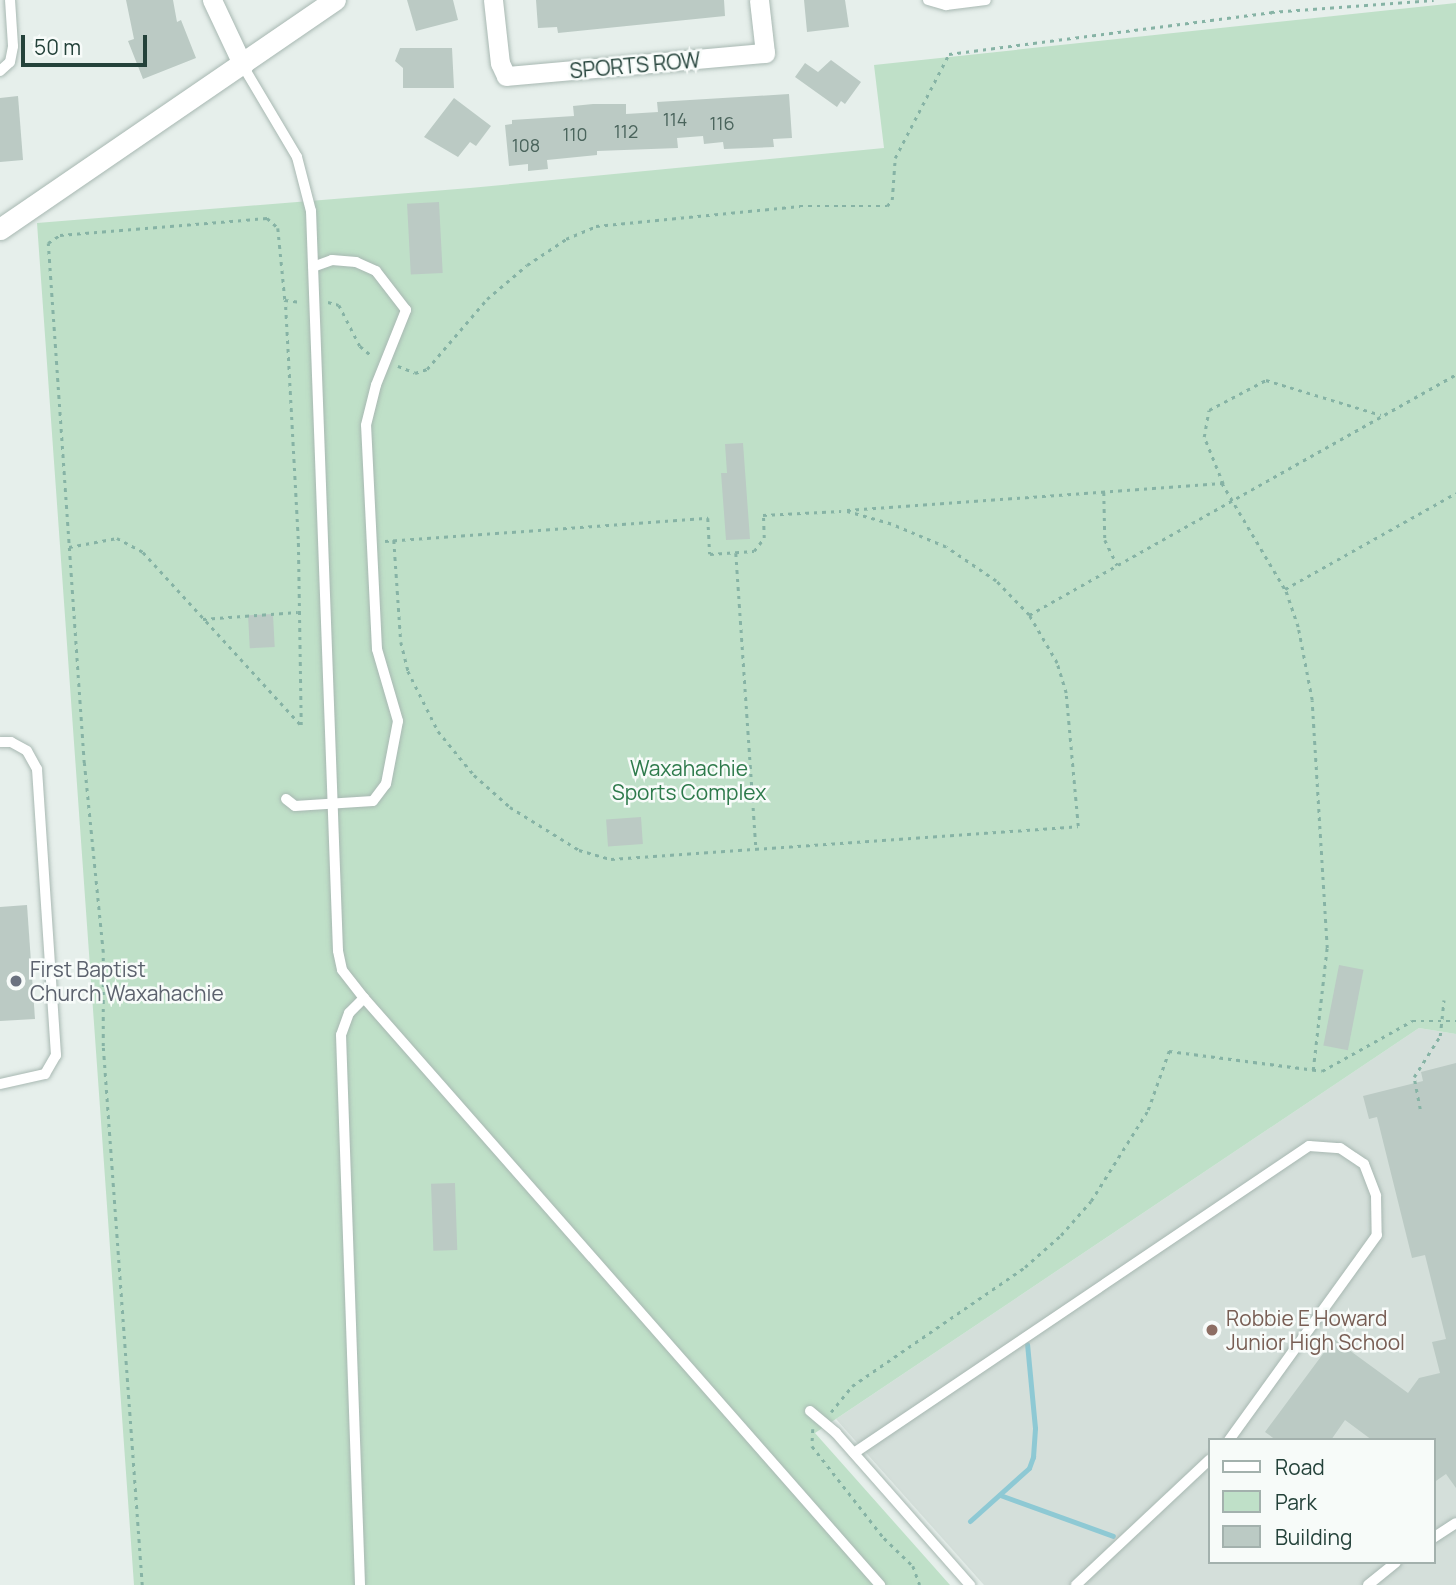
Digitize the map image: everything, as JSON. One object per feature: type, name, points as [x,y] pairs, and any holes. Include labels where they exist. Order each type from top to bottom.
[{"type":"street","points":[[212,0],[243,66]]},
{"type":"street","points":[[0,229],[243,66],[335,0]]},
{"type":"street","name":"SPORTS ROW","points":[[493,0],[500,63],[506,76],[765,53],[759,0]]},
{"type":"lane","points":[[0,71],[10,62],[13,46],[10,0]]},
{"type":"lane","points":[[928,0],[946,5],[986,0]]},
{"type":"lane","points":[[243,66],[297,157],[312,211],[332,803],[338,951],[342,971],[880,1585]]},
{"type":"lane","points":[[286,799],[295,806],[373,801],[386,784],[398,721],[377,649],[374,541],[366,425],[385,361],[406,310],[376,271],[356,262],[332,260],[313,267]]},
{"type":"lane","points":[[0,742],[11,742],[27,751],[37,769],[56,1055],[45,1074],[0,1084]]},
{"type":"lane","points":[[360,1585],[341,1035],[349,1013],[364,998]]},
{"type":"lane","points":[[854,1454],[1309,1146],[1340,1147],[1364,1164],[1376,1196],[1377,1235],[1230,1438]]},
{"type":"lane","points":[[810,1411],[854,1454],[970,1585]]},
{"type":"lane","points":[[1076,1585],[1208,1461]]},
{"type":"lane","points":[[1435,1537],[1456,1523]]},
{"type":"lane","points":[[1368,1585],[1394,1564]]},
{"type":"path","points":[[285,300],[340,305],[360,346],[385,361],[415,373],[428,369],[487,299],[527,265],[566,239],[596,226],[800,206],[887,206],[892,200],[895,158],[949,54],[1271,12],[1434,0]]},
{"type":"path","points":[[69,547],[105,539],[128,542],[301,725],[298,539],[285,300],[278,228],[267,218],[54,237],[48,243],[69,547],[103,953],[103,1046],[142,1585]]},
{"type":"path","points":[[1029,615],[1456,374]]},
{"type":"path","points":[[1313,1071],[1326,934],[1312,700],[1298,627],[1285,589],[1231,501],[1204,437],[1209,410],[1266,380],[1382,415]]},
{"type":"path","points":[[374,541],[708,518],[710,554],[736,553],[754,551],[764,538],[763,515],[1223,484]]},
{"type":"path","points":[[1104,492],[1105,540],[1118,565]]},
{"type":"path","points":[[1285,589],[1456,493]]},
{"type":"path","points":[[394,540],[396,608],[412,681],[438,731],[474,775],[510,807],[579,850],[611,859],[1078,826],[1066,693],[1057,663],[1029,615],[996,581],[946,547],[891,524],[842,510]]},
{"type":"path","points":[[736,553],[756,849]]},
{"type":"path","points":[[203,619],[298,612]]},
{"type":"path","points":[[1420,1108],[1414,1077],[1440,1037],[1444,1000]]},
{"type":"path","points":[[920,1585],[913,1566],[884,1538],[812,1446],[810,1432],[852,1386],[1025,1267],[1061,1235],[1091,1201],[1148,1111],[1169,1051],[1313,1071],[1350,1059],[1412,1021],[1456,1021]]},
{"type":"shaded area","name":"Robbie E Howard Junior High School","points":[[1419,1028],[1456,1034],[1456,1585],[984,1585],[836,1419]]},
{"type":"green space","name":"Waxahachie Sports Complex","points":[[1456,3],[1456,1034],[1419,1028],[815,1433],[950,1585],[134,1585],[37,223],[470,188],[884,148],[874,65]]},
{"type":"building","points":[[126,0],[173,0],[177,22],[181,20],[196,58],[143,79],[128,41],[134,39]]},
{"type":"building","points":[[407,0],[453,0],[458,20],[416,31]]},
{"type":"building","points":[[536,0],[724,0],[725,16],[558,33],[557,27],[538,28]]},
{"type":"building","points":[[804,0],[845,0],[849,27],[807,32]]},
{"type":"building","points":[[400,48],[452,48],[454,88],[403,88],[403,68],[395,61]]},
{"type":"building","points":[[831,60],[861,82],[845,104],[841,101],[837,107],[795,77],[805,63],[818,72]]},
{"type":"building","points":[[789,94],[792,138],[773,139],[774,147],[724,149],[723,142],[704,144],[703,136],[677,138],[678,148],[597,151],[597,155],[547,160],[548,169],[528,171],[528,164],[509,166],[505,125],[512,124],[512,120],[574,116],[573,106],[593,104],[626,104],[626,114],[658,112],[657,102]]},
{"type":"building","points":[[18,96],[23,160],[0,162],[0,98]]},
{"type":"building","points":[[454,98],[491,126],[476,146],[470,142],[458,157],[424,137]]},
{"type":"building","points":[[439,202],[443,273],[411,275],[407,204]]},
{"type":"building","points":[[743,443],[750,539],[726,540],[721,473],[727,473],[725,444]]},
{"type":"building","points":[[273,614],[275,647],[250,648],[248,615]]},
{"type":"building","points":[[641,817],[643,844],[608,846],[606,819]]},
{"type":"building","name":"First Baptist Church Waxahachie","points":[[27,905],[35,1019],[0,1021],[0,907]]},
{"type":"building","points":[[1339,965],[1364,970],[1348,1050],[1323,1045]]},
{"type":"building","points":[[1456,1063],[1456,1488],[1446,1474],[1435,1482],[1435,1438],[1369,1438],[1345,1420],[1332,1438],[1273,1438],[1265,1432],[1334,1339],[1408,1393],[1419,1378],[1440,1373],[1432,1342],[1446,1339],[1425,1255],[1412,1258],[1377,1117],[1369,1119],[1363,1096],[1423,1081],[1421,1072]]},
{"type":"building","points":[[455,1183],[457,1250],[433,1251],[431,1184]]},
{"type":"waterway","points":[[970,1521],[1029,1468],[1033,1457],[1035,1428],[1027,1344]]},
{"type":"waterway","points":[[1000,1495],[1113,1536]]},
{"type":"place","name":"First Baptist Church Waxahachie","points":[[16,981]]},
{"type":"place","name":"Robbie E Howard Junior High School","points":[[1212,1330]]}]
